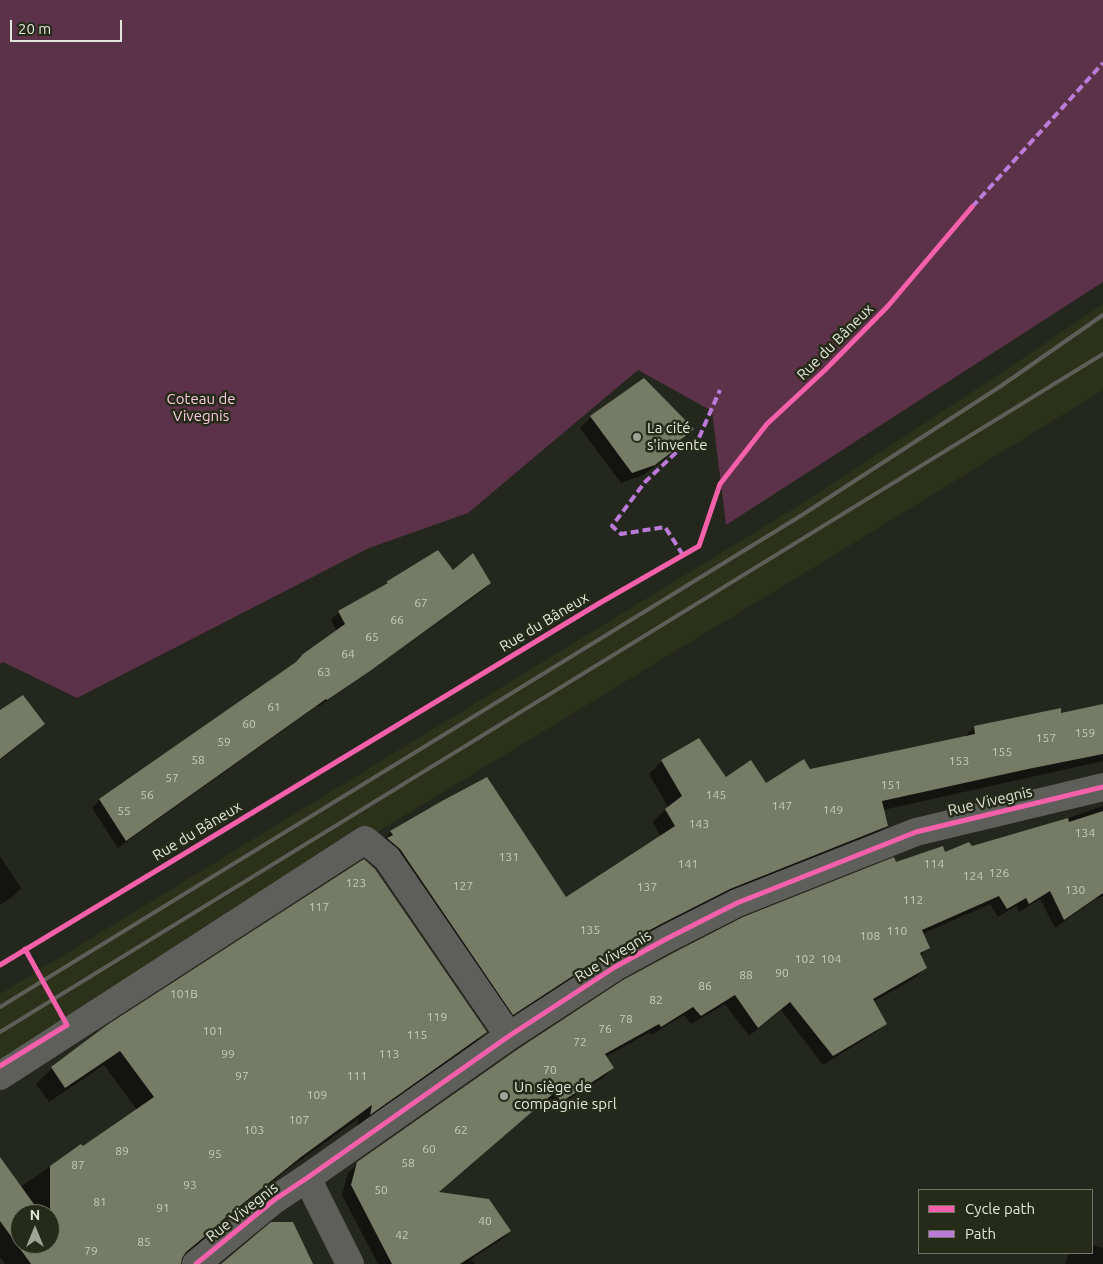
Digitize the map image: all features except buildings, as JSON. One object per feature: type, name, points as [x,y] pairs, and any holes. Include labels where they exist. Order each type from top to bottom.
[{"type":"street","name":"Rue Vivegnis","points":[[196,1264],[274,1200],[509,1036],[615,967],[668,938],[737,903],[916,832],[1103,787]]},
{"type":"street","points":[[0,1076],[365,840],[387,858],[509,1036]]},
{"type":"street","points":[[307,1178],[350,1264]]},
{"type":"shaded area","points":[[1103,304],[1103,390],[0,1061],[0,994],[806,501]]},
{"type":"green space","name":"Coteau de Vivegnis","points":[[0,0],[1103,0],[1103,282],[726,525],[712,411],[638,370],[468,513],[369,548],[77,698],[3,662],[0,664]]},
{"type":"railway","points":[[0,1007],[802,515],[1001,386],[1103,315]]},
{"type":"railway","points":[[0,1032],[1103,354]]},
{"type":"marked path","points":[[972,207],[1103,63]]},
{"type":"marked path","points":[[683,555],[665,527],[621,534],[612,526],[645,482],[683,446],[698,440],[720,390]]},
{"type":"cycle path","name":"Rue du Bâneux","points":[[0,965],[598,604],[699,546],[720,484],[767,424],[825,370],[888,306],[972,207]]},
{"type":"cycle path","points":[[196,1264],[274,1200],[509,1036],[615,967],[668,938],[737,903],[916,832],[1103,787]]},
{"type":"cycle path","points":[[0,1066],[67,1025],[25,949]]},
{"type":"place","name":"La cité s'invente","points":[[637,437]]},
{"type":"place","name":"Un siège de compagnie sprl","points":[[504,1096]]}]
